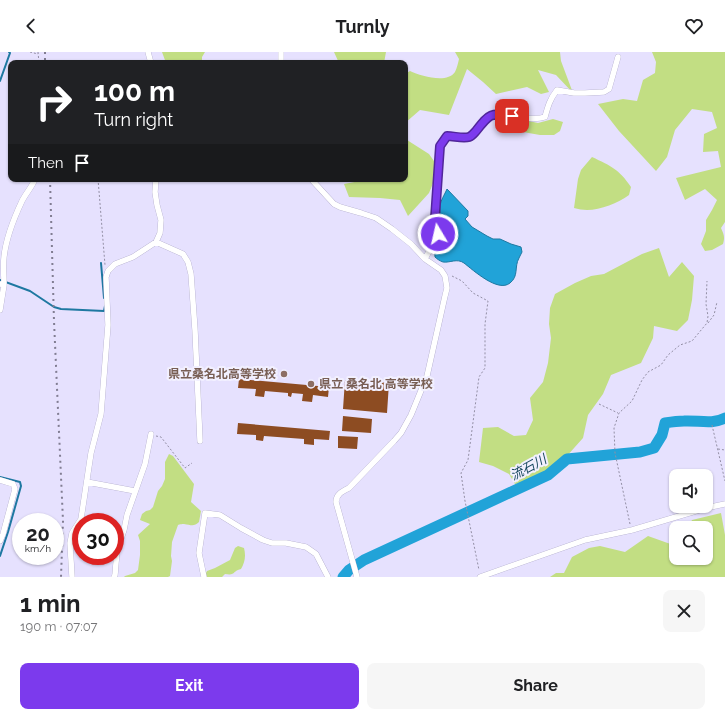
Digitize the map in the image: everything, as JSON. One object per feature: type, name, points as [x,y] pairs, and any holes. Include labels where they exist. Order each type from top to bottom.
[{"type":"street","points":[[425,259],[438,234],[435,218],[440,146],[447,136],[468,138],[486,117],[490,115],[500,114],[538,119],[545,117],[549,102],[557,90],[574,93],[604,92],[609,89],[618,57]]},
{"type":"street","points":[[0,310],[4,257],[9,237],[21,205],[33,182]]},
{"type":"street","points":[[72,577],[70,543],[72,532],[81,519],[91,453],[100,414],[108,325],[106,277],[108,271],[115,264],[133,257],[156,242],[160,232],[161,220],[155,192],[156,182]]},
{"type":"street","points":[[315,182],[334,204],[345,209],[376,218],[411,244],[425,259],[441,270],[445,276],[445,296],[427,376],[411,415],[401,433],[394,441],[349,488],[341,492],[336,498],[357,577]]},
{"type":"street","points":[[156,242],[183,254],[188,262],[191,274],[200,441]]},
{"type":"street","points":[[114,577],[118,551],[127,515],[145,464],[151,434]]},
{"type":"street","points":[[0,480],[13,484],[15,489],[0,541]]},
{"type":"street","points":[[87,482],[135,491]]},
{"type":"street","points":[[480,577],[586,540],[632,530],[706,508],[725,504]]},
{"type":"street","points":[[204,577],[199,553],[205,513],[220,515],[263,540],[272,543],[286,542],[306,547],[316,554],[328,577]]},
{"type":"path","points":[[30,52],[38,53]]},
{"type":"path","points":[[98,182],[104,264],[108,271]]},
{"type":"path","points":[[445,276],[449,275],[462,281],[473,293],[488,300],[485,368],[479,377],[468,460],[462,473],[465,501],[480,577]]},
{"type":"path","points":[[707,281],[707,323]]},
{"type":"path","points":[[632,530],[615,453],[614,428],[619,413],[632,401],[642,380],[648,372],[661,365],[668,355],[680,345],[692,341],[714,316],[717,302]]},
{"type":"path","points":[[599,404],[619,413]]},
{"type":"path","points":[[712,425],[725,481]]},
{"type":"path","points":[[151,434],[161,437],[185,468],[192,463]]},
{"type":"path","points":[[717,449],[725,450]]},
{"type":"green space","points":[[162,52],[205,52],[202,60],[165,60]]},
{"type":"green space","points":[[334,52],[386,52],[385,60],[338,60]]},
{"type":"green space","points":[[455,52],[560,52],[561,61],[573,93],[556,75],[538,70],[549,92],[541,94],[527,87],[496,94],[467,69],[449,115],[420,110],[408,120],[408,72],[410,71],[434,78],[446,78],[455,72],[459,59]]},
{"type":"green space","points":[[652,52],[725,52],[725,222],[721,228],[724,240],[723,244],[712,250],[705,251],[701,244],[706,231],[706,220],[717,200],[705,189],[685,200],[676,178],[721,167],[718,151],[703,152],[704,134],[717,128],[712,112],[692,109],[675,130],[667,157],[656,171],[619,131],[598,104],[623,99],[637,101],[643,80],[655,73],[656,62]]},
{"type":"green space","points":[[553,119],[563,122],[560,131],[554,135],[540,135],[523,132],[514,125],[515,120],[538,123]]},
{"type":"green space","points":[[408,141],[429,154],[434,161],[436,176],[429,193],[408,216],[400,200],[349,197],[344,184],[354,182],[408,182]]},
{"type":"green space","points":[[592,157],[610,166],[623,176],[631,187],[629,195],[620,201],[598,209],[585,210],[574,208],[578,179],[581,170]]},
{"type":"green space","points":[[659,248],[669,277],[682,262],[694,276],[692,300],[688,320],[677,331],[654,326],[653,338],[641,363],[611,375],[603,394],[588,415],[583,438],[566,457],[546,474],[524,483],[515,484],[509,474],[493,466],[479,462],[483,428],[498,427],[514,436],[526,435],[533,420],[530,398],[543,382],[548,363],[551,338],[549,324],[550,308],[555,294],[575,283],[591,276],[604,274],[642,254]]},
{"type":"green space","points":[[169,454],[173,456],[194,484],[191,502],[201,511],[199,522],[194,525],[178,525],[172,542],[170,576],[124,577],[135,573],[138,570],[140,541],[138,535],[150,524],[140,520],[142,514],[153,507],[158,491],[165,479],[165,462]]},
{"type":"green space","points":[[721,513],[725,535],[725,577],[550,577],[556,573],[564,573],[572,557],[589,548],[600,546],[625,552],[648,536],[669,544],[669,565],[713,565],[713,521],[692,520]]},
{"type":"green space","points":[[238,546],[244,548],[245,551],[245,559],[241,569],[233,574],[225,574],[222,577],[206,577],[207,571],[230,560],[235,548]]},
{"type":"water","points":[[447,189],[468,211],[468,216],[465,219],[472,227],[493,239],[500,239],[521,247],[522,252],[513,280],[510,283],[499,285],[493,283],[479,275],[464,263],[456,261],[443,262],[435,257],[435,251],[440,233],[440,205]]},
{"type":"building","points":[[239,379],[329,387],[328,397],[313,395],[312,402],[302,401],[303,394],[292,393],[291,397],[288,396],[288,393],[265,391],[264,397],[255,396],[256,389],[238,388]]},
{"type":"building","points":[[345,380],[389,383],[387,413],[343,409]]},
{"type":"building","points":[[343,416],[372,419],[371,433],[342,431]]},
{"type":"building","points":[[238,423],[330,431],[329,440],[314,439],[314,445],[304,444],[304,439],[264,436],[263,441],[256,440],[256,435],[237,434]]},
{"type":"building","points":[[338,436],[358,437],[357,449],[338,448]]},
{"type":"waterway","points":[[0,81],[10,53],[9,52]]},
{"type":"waterway","points":[[101,263],[104,298]]},
{"type":"waterway","points":[[0,280],[30,291],[54,307],[61,309],[104,311],[105,306]]},
{"type":"waterway","name":"流石川","points":[[343,577],[349,570],[364,560],[548,475],[567,459],[640,452],[654,448],[662,435],[665,423],[682,421],[710,422],[725,418]]},
{"type":"waterway","points":[[0,477],[20,482],[21,486],[0,556]]},
{"type":"railway","points":[[45,52],[45,60]]},
{"type":"railway","points":[[50,182],[54,321],[63,521],[61,577]]},
{"type":"place","name":"県立桑名北高等学校","points":[[284,374]]},
{"type":"place","name":"県立 桑名北 高等学校","points":[[311,384]]},
{"type":"route","points":[[438,234],[435,218],[436,189],[440,146],[444,139],[447,136],[468,138],[486,117],[490,115],[500,114],[512,116]]}]
